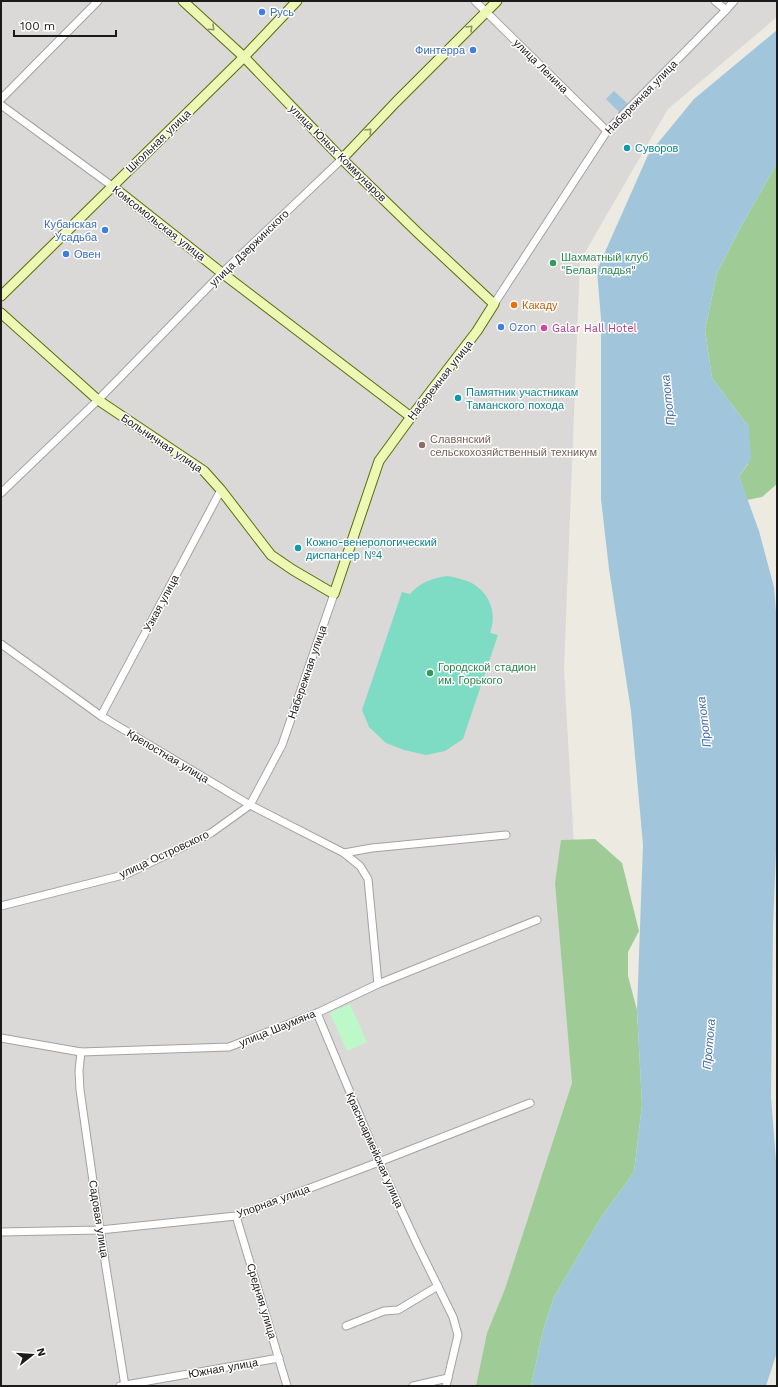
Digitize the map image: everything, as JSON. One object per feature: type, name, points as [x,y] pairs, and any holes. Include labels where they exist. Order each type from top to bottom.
[{"type":"street","points":[[1,99],[98,1]]},
{"type":"street","name":"улица Юных Коммунаров","points":[[184,1],[244,57],[342,159],[494,304]]},
{"type":"street","name":"Школьная улица","points":[[1,296],[244,57],[297,1]]},
{"type":"street","name":"улица Ленина","points":[[475,1],[607,131]]},
{"type":"street","name":"улица Дзержинского","points":[[1,493],[98,400],[222,272],[342,159],[396,102],[497,1]]},
{"type":"street","points":[[715,1],[726,10]]},
{"type":"street","name":"Набережная улица","points":[[250,805],[282,744],[379,461],[477,332],[607,131],[734,1]]},
{"type":"street","name":"Комсомольская улица","points":[[1,105],[112,186],[411,417]]},
{"type":"street","name":"Больничная улица","points":[[1,313],[98,400],[204,471],[221,490],[271,555],[334,594]]},
{"type":"street","name":"Узкая улица","points":[[101,716],[221,490]]},
{"type":"street","name":"Крепостная улица","points":[[1,644],[101,716],[250,805],[344,853],[360,866],[368,879],[378,984]]},
{"type":"street","name":"улица Островского","points":[[1,906],[127,874],[211,834],[250,805]]},
{"type":"street","points":[[344,853],[372,848],[506,835]]},
{"type":"street","name":"улица Шаумяна","points":[[1,1038],[81,1052],[229,1047],[317,1012],[378,984],[536,920]]},
{"type":"street","name":"Красноармейская улица","points":[[317,1012],[379,1162],[453,1317],[458,1334],[446,1386]]},
{"type":"street","name":"Садовая улица","points":[[81,1052],[79,1071],[80,1090],[123,1386]]},
{"type":"street","name":"Упорная улица","points":[[1,1232],[100,1230],[236,1216],[530,1103]]},
{"type":"street","name":"Средняя улица","points":[[236,1216],[287,1386]]},
{"type":"street","points":[[346,1326],[384,1311],[398,1310],[438,1286]]},
{"type":"street","name":"Южная улица","points":[[123,1386],[279,1358]]},
{"type":"street","points":[[413,1386],[448,1378]]},
{"type":"shaded area","points":[[1,1],[777,1],[777,17],[668,109],[580,261],[564,669],[585,1039],[490,1386],[1,1386]]},
{"type":"green space","points":[[777,163],[777,484],[762,497],[747,500],[739,476],[748,464],[749,427],[712,378],[705,330],[717,273]]},
{"type":"green space","name":"Городской cтадион им. Горького","points":[[448,576],[462,579],[481,589],[489,600],[493,613],[490,633],[498,635],[463,739],[445,751],[426,755],[404,750],[386,743],[369,727],[362,710],[402,592],[410,594],[418,586],[427,581]]},
{"type":"green space","points":[[595,839],[622,863],[639,931],[628,952],[628,976],[637,1010],[642,1105],[634,1172],[600,1219],[554,1297],[543,1331],[531,1386],[476,1386],[487,1333],[505,1289],[572,1083],[555,883],[561,840]]},
{"type":"green space","points":[[350,1004],[367,1042],[347,1051],[330,1013]]},
{"type":"water","name":"Протока","points":[[777,30],[777,163],[717,273],[705,330],[712,378],[749,427],[751,459],[739,476],[759,531],[774,587],[777,624],[777,827],[773,925],[771,1097],[777,1174],[777,1352],[766,1386],[531,1386],[543,1331],[554,1297],[600,1219],[634,1172],[642,1105],[637,1010],[643,845],[631,711],[609,569],[601,499],[601,319],[597,270],[648,155],[694,99]]},
{"type":"water","points":[[614,91],[628,104],[620,113],[606,99]]},
{"type":"place","name":"Русь","points":[[262,12]]},
{"type":"place","name":"Финтерра","points":[[473,50]]},
{"type":"place","name":"Суворов","points":[[627,148]]},
{"type":"place","name":"Кубанская Усадьба","points":[[105,230]]},
{"type":"place","name":"Овен","points":[[66,254]]},
{"type":"place","name":"Шахматный клуб \"Белая ладья\"","points":[[553,263]]},
{"type":"place","name":"Какаду","points":[[514,305]]},
{"type":"place","name":"Ozon","points":[[501,327]]},
{"type":"place","name":"Galar Hall Hotel","points":[[544,328]]},
{"type":"place","name":"Памятник участникам Таманского похода","points":[[458,398]]},
{"type":"place","name":"Славянский сельскохозяйственный техникум","points":[[422,445]]},
{"type":"place","name":"Кожно-венерологический диспансер №4","points":[[298,548]]},
{"type":"place","name":"Городской cтадион им. Горького","points":[[430,673]]}]
